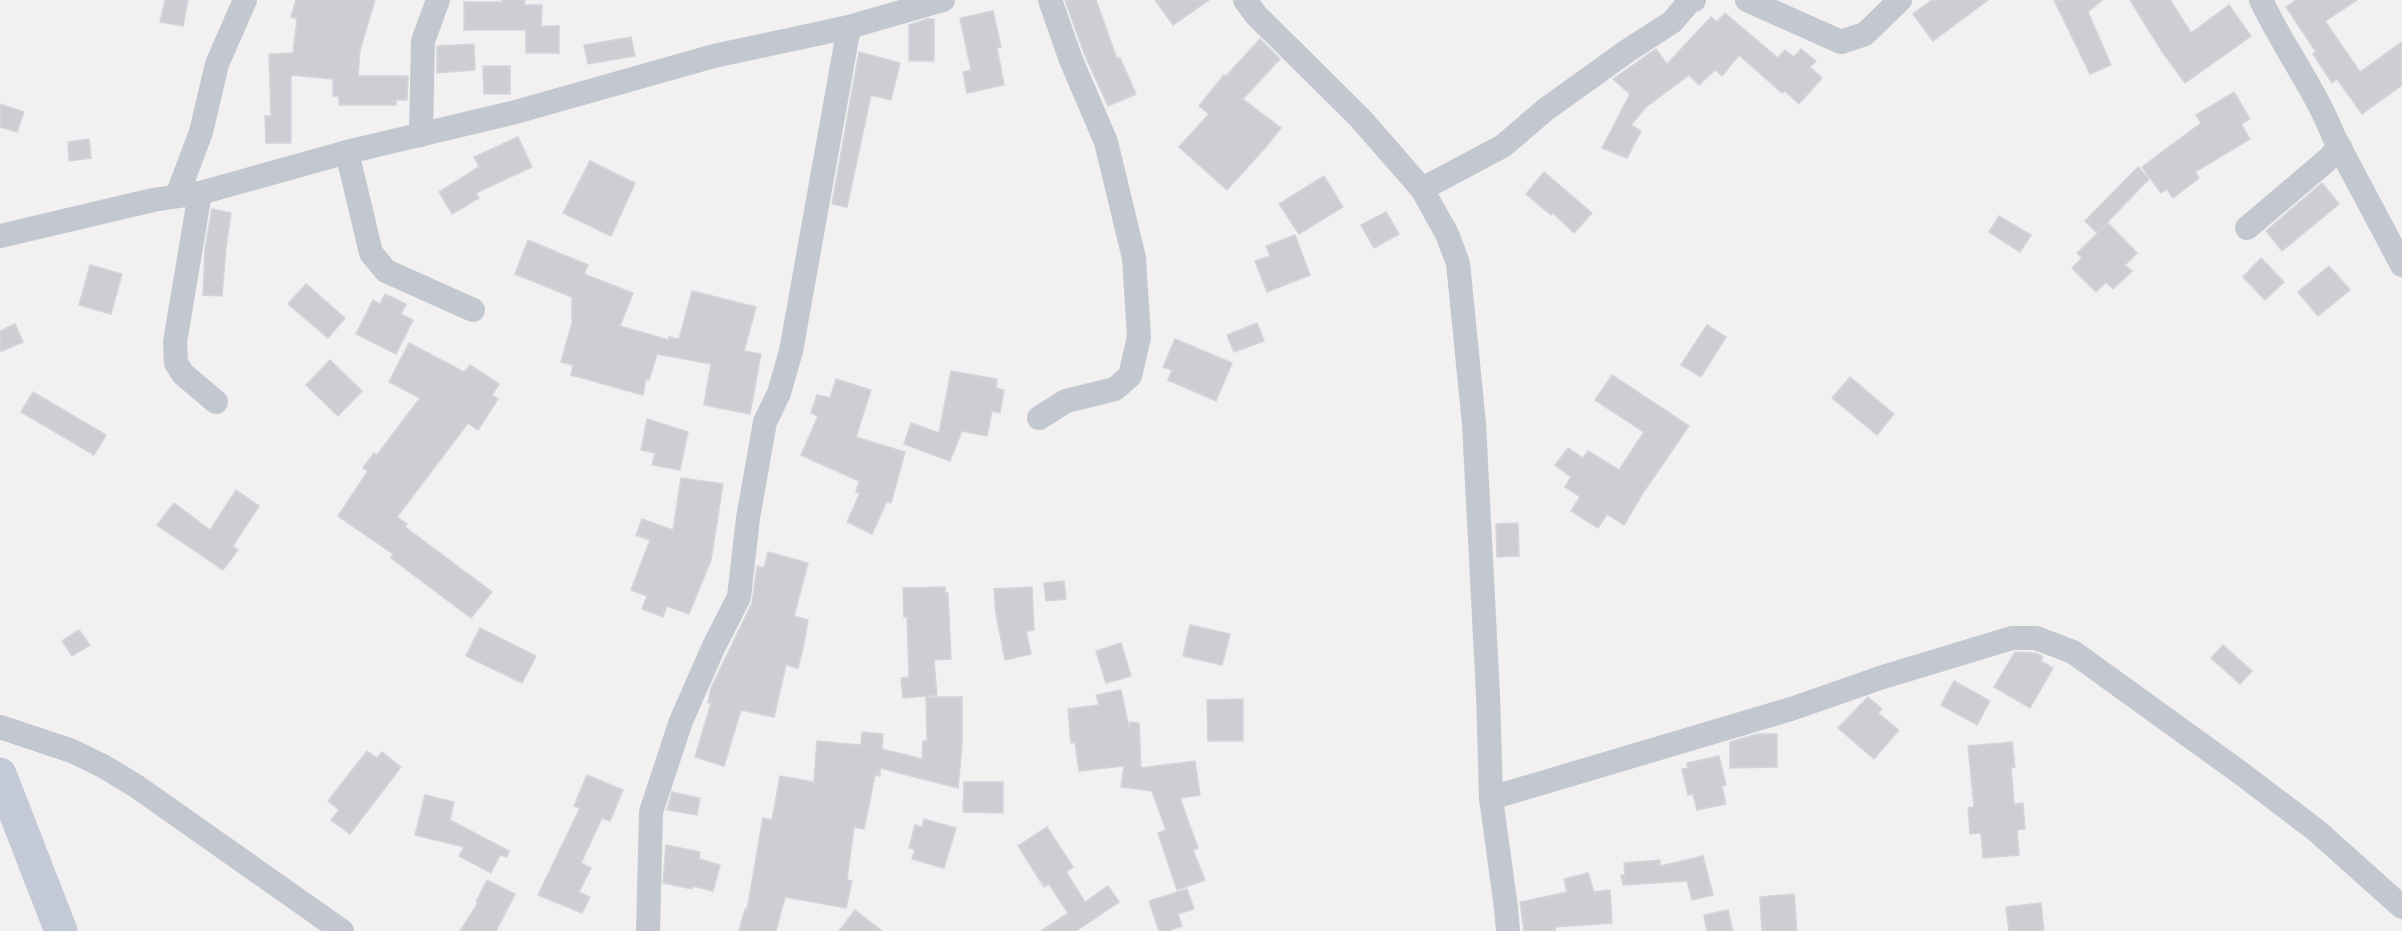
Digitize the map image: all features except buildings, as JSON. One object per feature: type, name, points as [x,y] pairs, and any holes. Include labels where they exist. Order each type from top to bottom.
[{"type":"main road","points":[[0,774],[60,931]]},
{"type":"street","points":[[216,402],[183,374],[176,363],[176,342],[188,194],[217,64],[245,0]]},
{"type":"street","points":[[421,135],[423,41],[438,0]]},
{"type":"street","points":[[0,236],[188,194],[347,152],[512,113],[714,56],[849,27],[895,7],[944,0]]},
{"type":"street","points":[[1038,418],[1066,401],[1115,389],[1130,376],[1139,338],[1134,258],[1106,142],[1071,60],[1050,0]]},
{"type":"street","points":[[1245,0],[1256,15],[1360,118],[1422,189],[1447,234],[1458,263],[1474,424],[1491,798],[1508,931]]},
{"type":"street","points":[[1422,189],[1503,146],[1545,110],[1672,22],[1690,1],[1694,0]]},
{"type":"street","points":[[1747,0],[1841,42],[1865,34],[1900,0]]},
{"type":"street","points":[[2261,0],[2277,35],[2326,118],[2402,265]]},
{"type":"street","points":[[648,931],[651,812],[681,721],[714,646],[740,597],[748,518],[765,422],[779,393],[791,351],[849,27]]},
{"type":"street","points":[[2247,228],[2340,147]]},
{"type":"street","points":[[347,152],[371,253],[386,270],[473,310]]},
{"type":"street","points":[[1491,798],[1791,709],[1883,677],[2012,638],[2036,638],[2073,652],[2242,774],[2317,831],[2402,907]]},
{"type":"street","points":[[0,727],[72,752],[103,766],[136,786],[342,931]]}]
